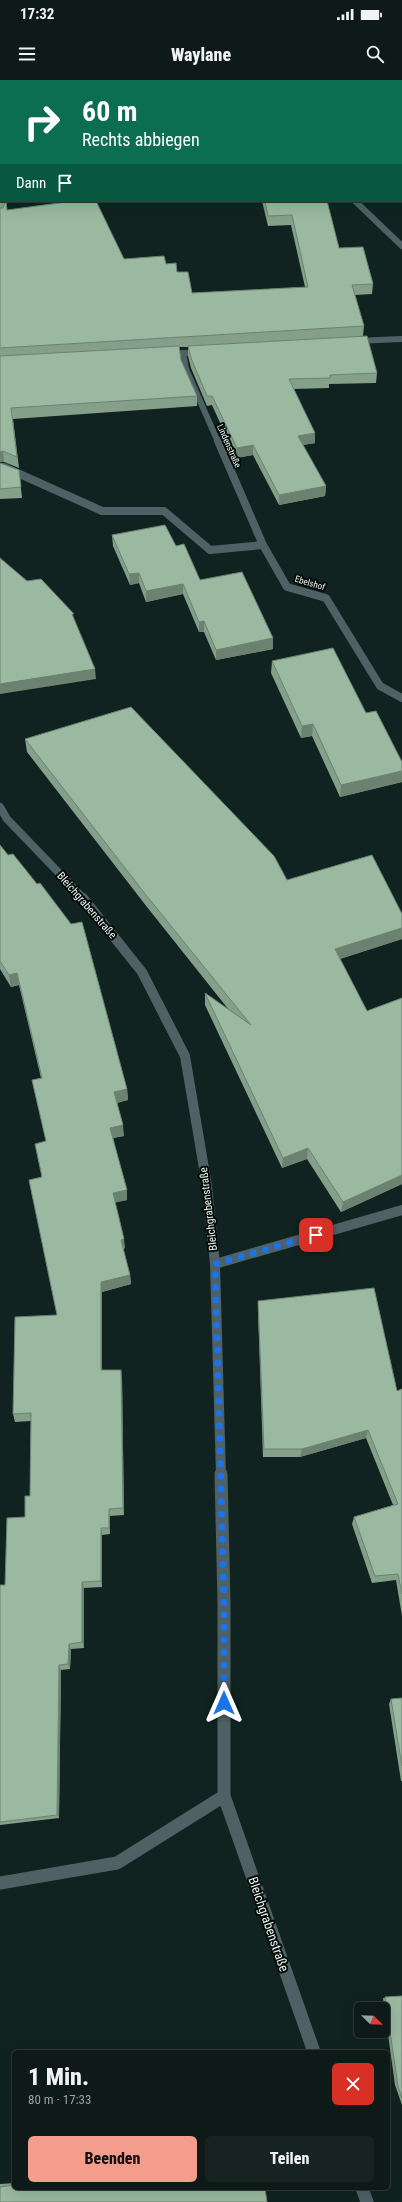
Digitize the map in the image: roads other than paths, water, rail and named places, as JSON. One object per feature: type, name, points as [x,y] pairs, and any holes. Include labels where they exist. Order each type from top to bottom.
[{"type":"street","points":[[356,202],[402,246]]},
{"type":"street","points":[[345,342],[402,339]]},
{"type":"street","points":[[160,354],[214,351]]},
{"type":"street","name":"Lindenstraße","points":[[183,353],[186,369],[263,545]]},
{"type":"street","points":[[0,467],[4,467],[102,511],[164,511],[210,550],[263,545]]},
{"type":"street","name":"Ebelshof","points":[[263,545],[287,587],[326,598],[380,686],[402,698]]},
{"type":"street","name":"Bleichgrabenstraße","points":[[0,807],[7,819],[82,896],[142,972],[185,1056],[207,1186],[215,1264],[224,1602],[224,1796],[313,2050]]},
{"type":"street","points":[[215,1264],[402,1210]]},
{"type":"street","points":[[0,1883],[117,1863],[224,1796]]},
{"type":"street","points":[[363,2190],[367,2202]]}]
